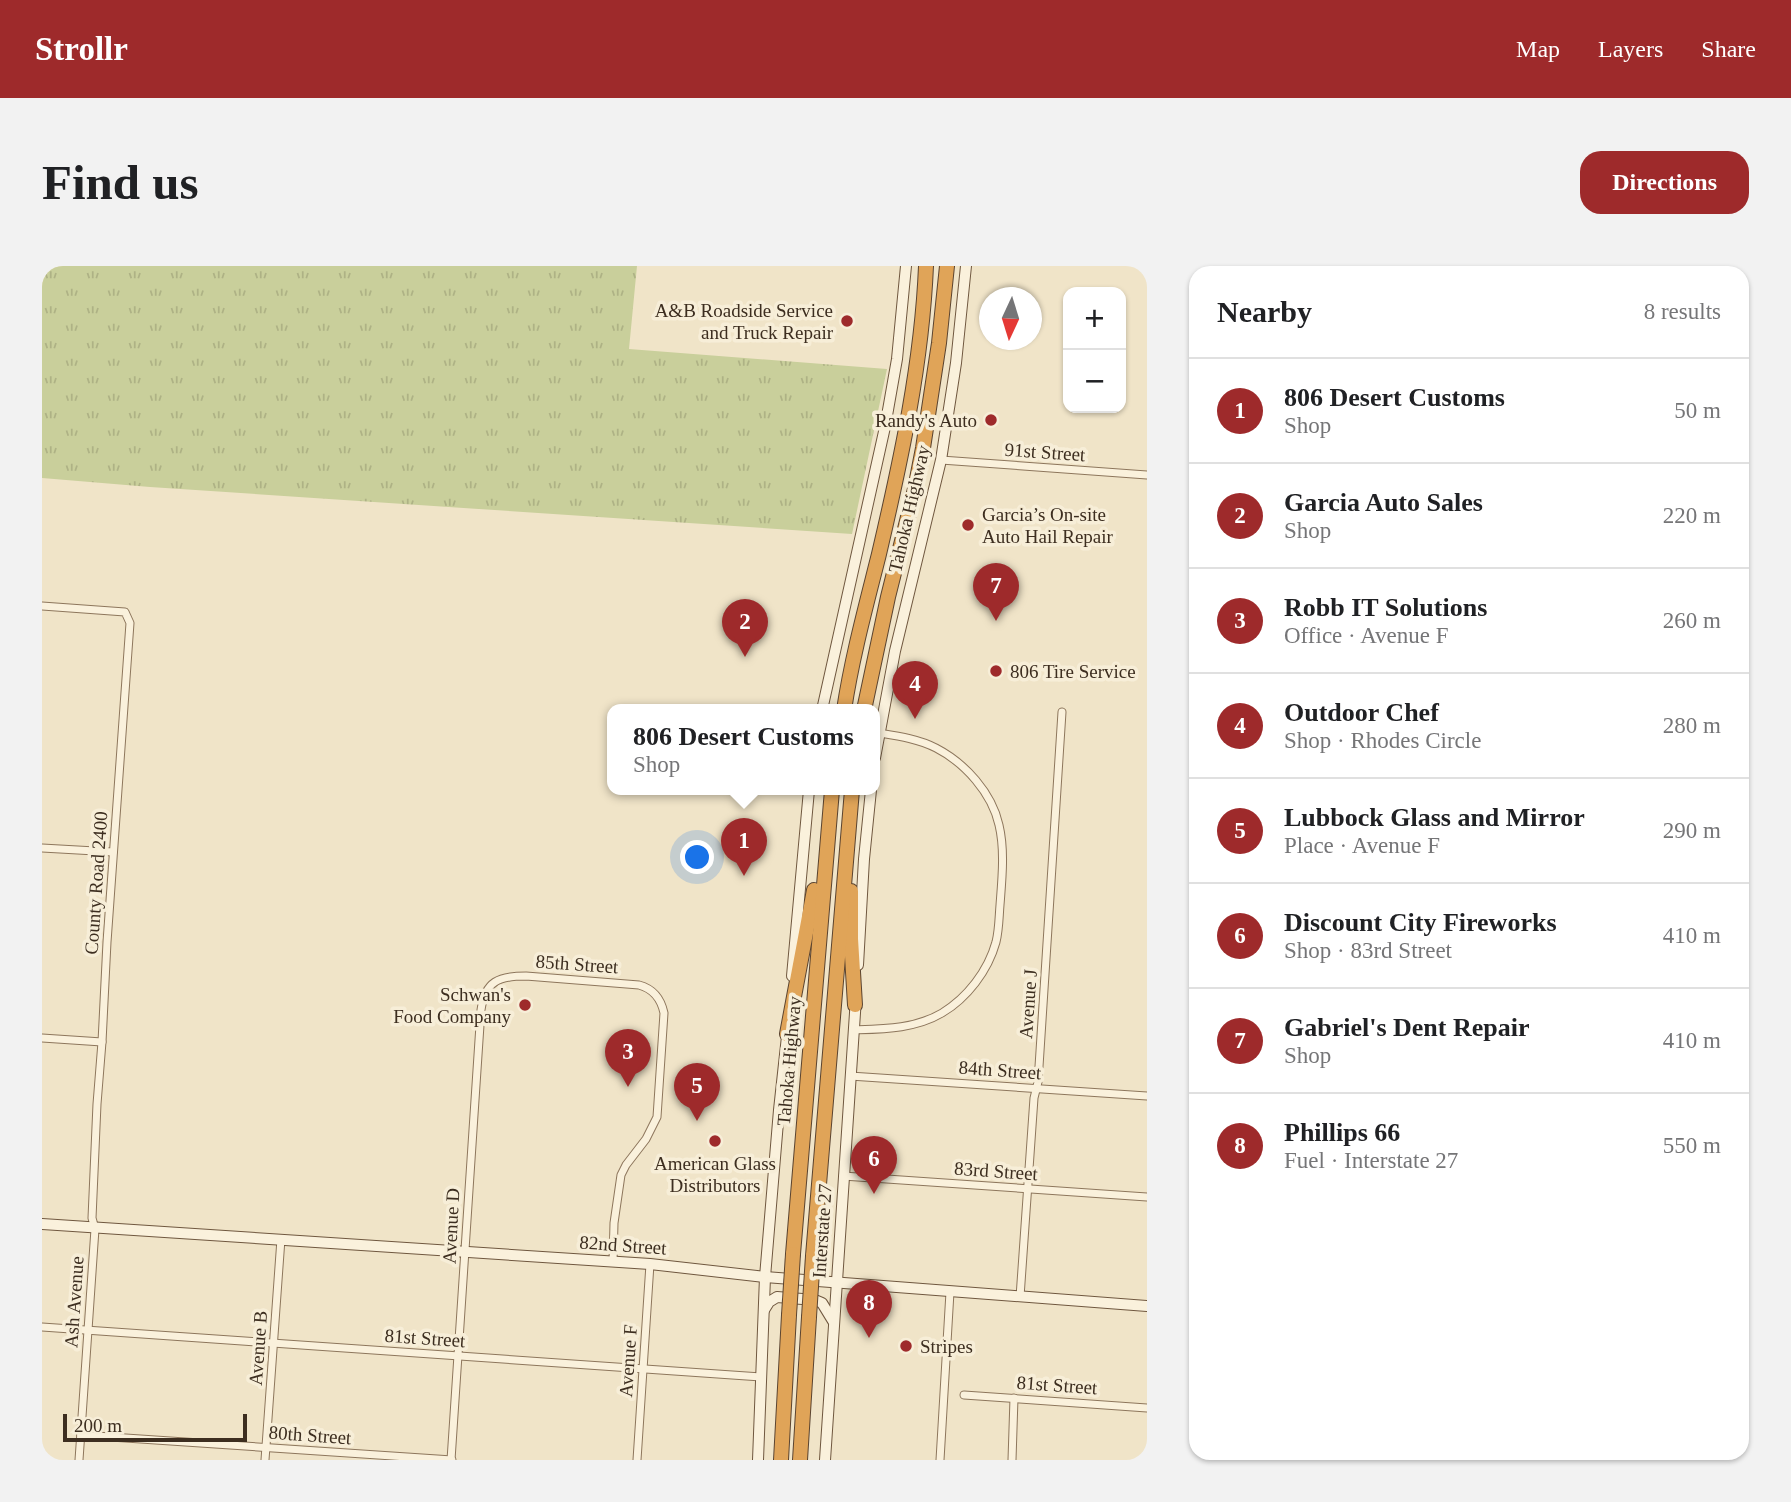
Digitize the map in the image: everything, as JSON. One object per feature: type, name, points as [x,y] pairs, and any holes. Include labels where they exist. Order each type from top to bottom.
[{"type":"highway","name":"Tahoka Highway","points":[[845,704],[906,427],[922,319],[924,266]]},
{"type":"highway","name":"Tahoka Highway","points":[[865,704],[927,427],[947,266]]},
{"type":"highway","points":[[940,338],[954,266]]},
{"type":"highway","name":"Tahoka Highway","points":[[781,1460],[793,1254],[831,795]]},
{"type":"highway","name":"Tahoka Highway","points":[[800,1460],[813,1256],[851,795]]},
{"type":"highway","points":[[849,815],[852,840],[851,939],[855,1005]]},
{"type":"highway","points":[[787,1034],[828,816]]},
{"type":"main road","name":"Tahoka Highway","points":[[823,704],[885,427],[897,359],[906,266]]},
{"type":"main road","name":"Tahoka Highway","points":[[880,728],[895,651],[941,460],[961,325],[966,266]]},
{"type":"main road","name":"Tahoka Highway","points":[[787,1034],[810,795]]},
{"type":"main road","points":[[855,1005],[864,859],[871,795]]},
{"type":"main road","name":"Interstate 27","points":[[825,1460],[855,1005]]},
{"type":"main road","points":[[758,1460],[765,1277],[787,1034]]},
{"type":"main road","name":"82nd Street","points":[[42,1224],[650,1264],[765,1277],[1147,1306]]},
{"type":"main road","points":[[763,1314],[769,1302],[778,1297],[804,1298],[822,1303],[834,1323]]},
{"type":"street","name":"91st Street","points":[[941,460],[1147,475]]},
{"type":"street","name":"County Road 2400","points":[[42,606],[125,612],[130,623],[95,1145]]},
{"type":"street","name":"Avenue J","points":[[1020,1297],[1034,1098],[1038,1082],[1062,712]]},
{"type":"street","points":[[853,1030],[896,1028],[919,1023],[930,1020],[952,1006],[970,990],[987,966],[998,929],[1001,832],[997,816],[982,788],[959,763],[934,747],[880,733]]},
{"type":"street","points":[[42,848],[113,852]]},
{"type":"street","name":"85th Street","points":[[484,993],[491,984],[512,976],[639,985],[651,989],[660,1000],[663,1008],[662,1062],[657,1117],[646,1139],[621,1175],[612,1262]]},
{"type":"street","name":"Avenue D","points":[[452,1460],[474,1092],[484,993]]},
{"type":"street","points":[[42,1038],[102,1042]]},
{"type":"street","name":"84th Street","points":[[850,1076],[1147,1096]]},
{"type":"street","name":"Ash Avenue","points":[[79,1460],[95,1229],[92,1218],[95,1145]]},
{"type":"street","name":"83rd Street","points":[[843,1177],[1147,1197]]},
{"type":"street","name":"Avenue B","points":[[265,1460],[281,1239]]},
{"type":"street","name":"Avenue F","points":[[637,1460],[650,1264]]},
{"type":"street","points":[[940,1460],[950,1292]]},
{"type":"street","name":"81st Street","points":[[42,1327],[761,1377]]},
{"type":"street","name":"81st Street","points":[[964,1395],[1147,1408]]},
{"type":"street","points":[[1012,1460],[1014,1398]]},
{"type":"street","name":"80th Street","points":[[81,1435],[452,1460]]},
{"type":"green space","points":[[42,266],[637,266],[629,349],[887,369],[852,534],[42,478]]},
{"type":"place","name":"A&B Roadside Service and Truck Repair","points":[[847,321]]},
{"type":"place","name":"Randy's Auto","points":[[991,420]]},
{"type":"place","name":"Garcia’s On-site Auto Hail Repair","points":[[968,525]]},
{"type":"place","name":"Gabriel's Dent Repair","points":[[996,621]]},
{"type":"place","name":"Garcia Auto Sales","points":[[745,657]]},
{"type":"place","name":"806 Tire Service","points":[[996,671]]},
{"type":"place","name":"Outdoor Chef","points":[[915,719]]},
{"type":"place","name":"806 Desert Customs","points":[[744,876]]},
{"type":"place","name":"Schwan's Food Company","points":[[525,1005]]},
{"type":"place","name":"Robb IT Solutions","points":[[628,1087]]},
{"type":"place","name":"Lubbock Glass and Mirror","points":[[697,1121]]},
{"type":"place","name":"American Glass Distributors","points":[[715,1141]]},
{"type":"place","name":"Discount City Fireworks","points":[[874,1194]]},
{"type":"place","name":"Phillips 66","points":[[869,1338]]},
{"type":"place","name":"Stripes","points":[[906,1346]]}]
